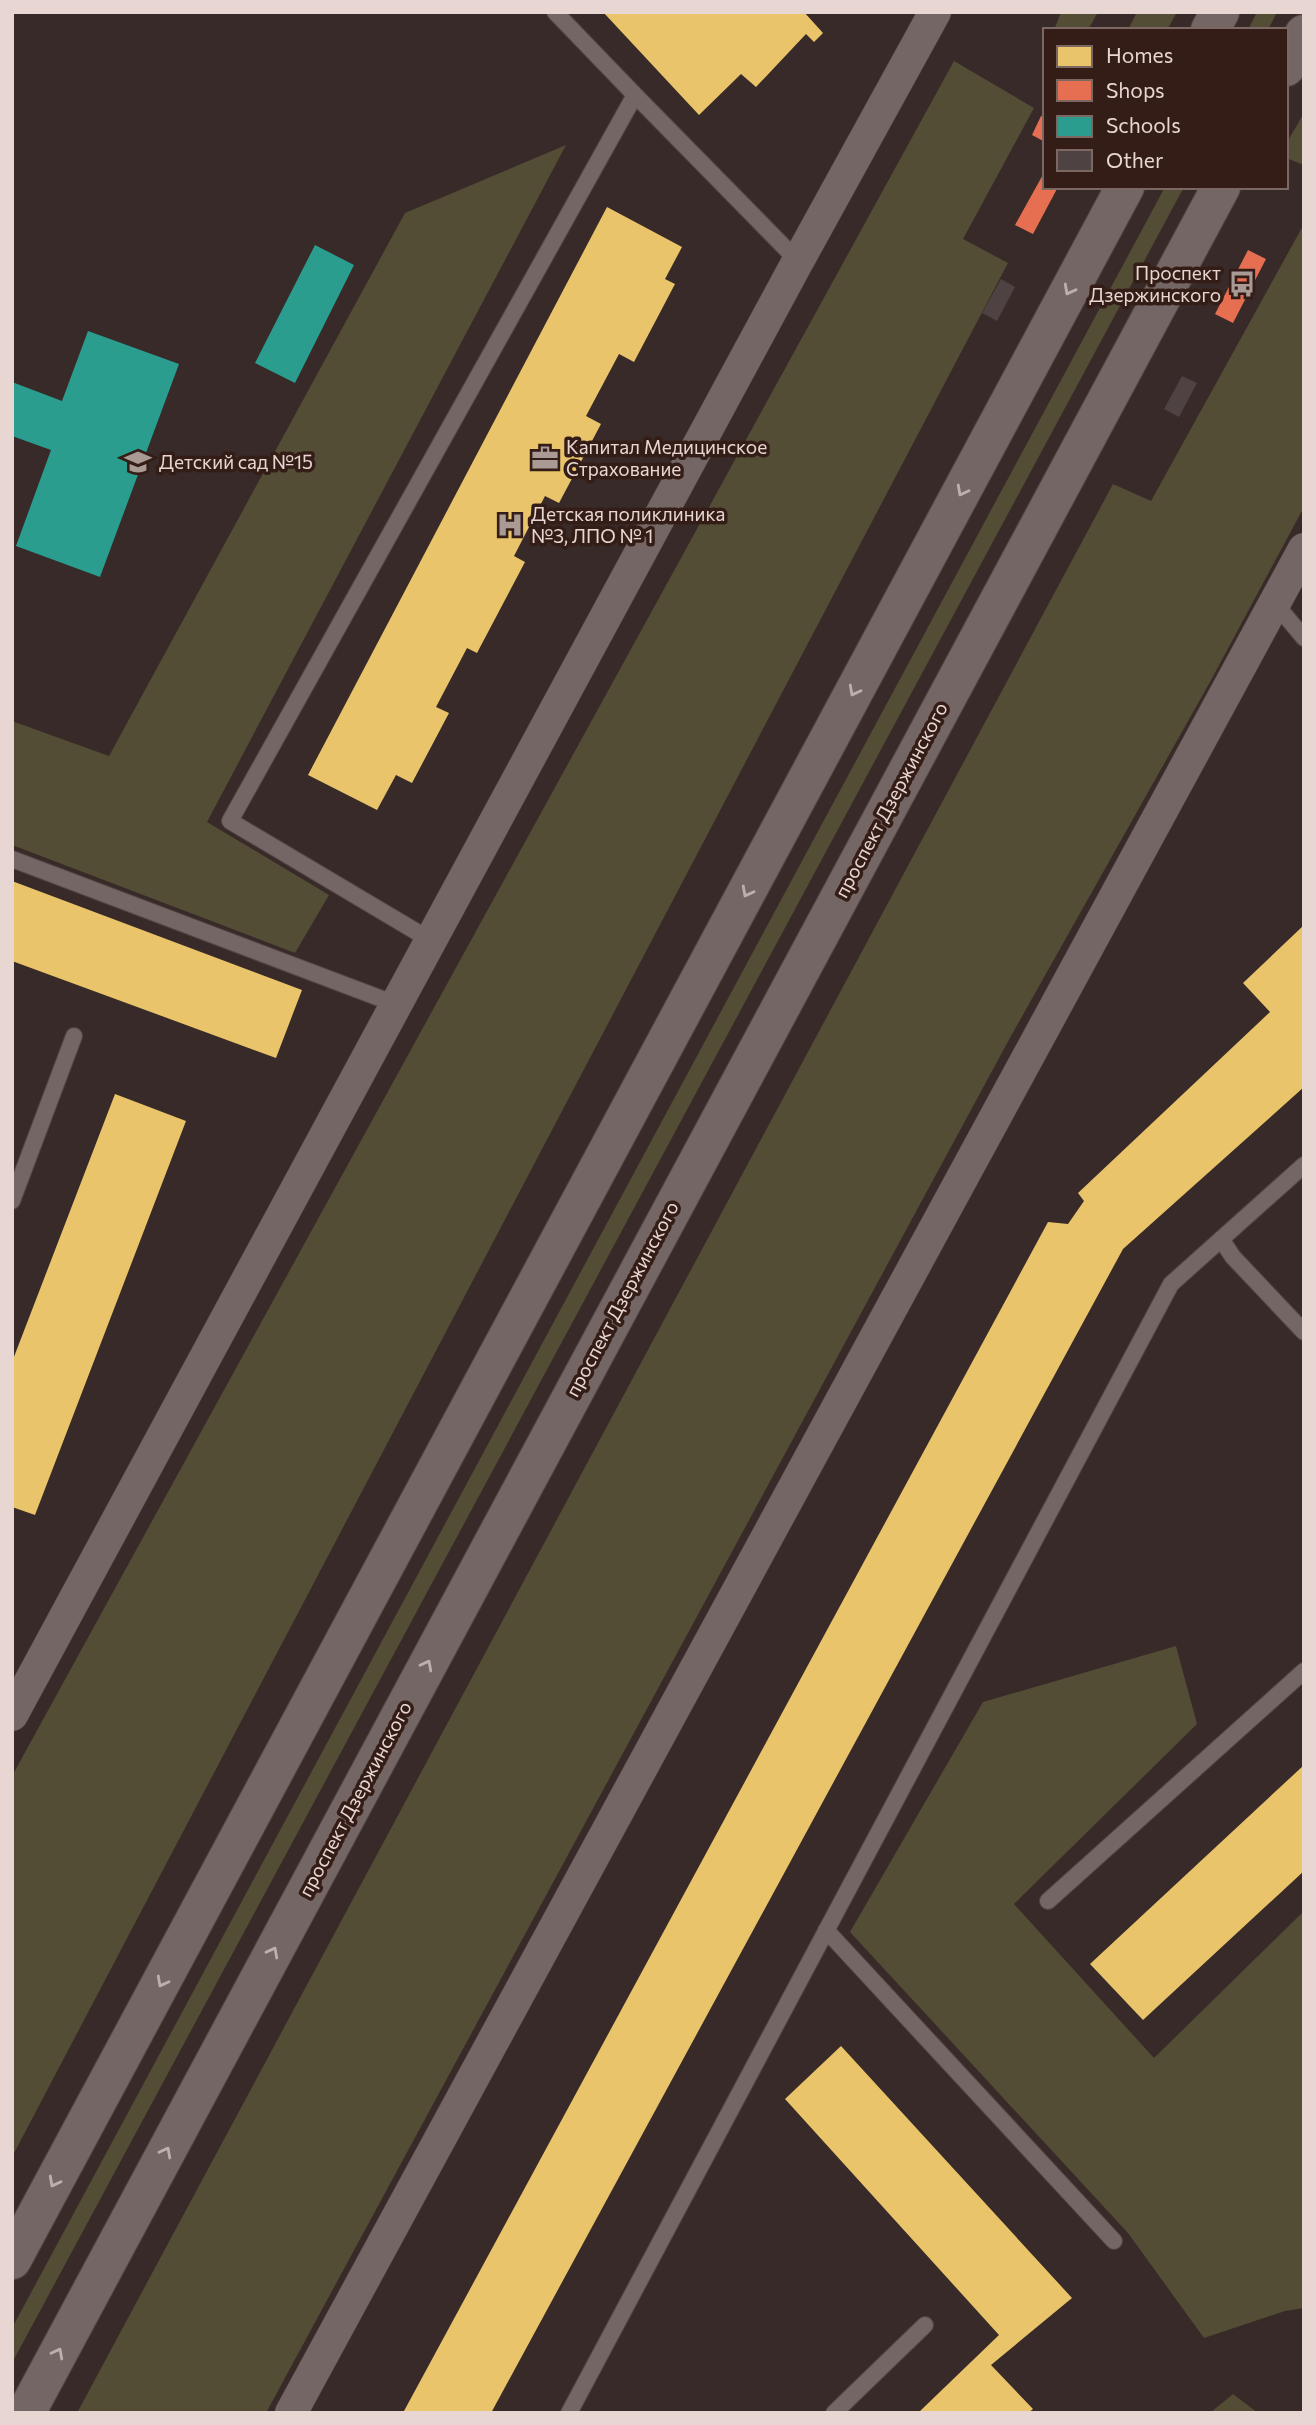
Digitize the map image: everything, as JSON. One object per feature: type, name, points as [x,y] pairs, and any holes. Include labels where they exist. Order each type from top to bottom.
[{"type":"main road","points":[[1211,28],[1220,12]]},
{"type":"main road","points":[[1288,62],[1304,34]]},
{"type":"main road","points":[[12,2260],[1124,189]]},
{"type":"main road","name":"проспект Дзержинского","points":[[26,2413],[1220,189]]},
{"type":"street","points":[[12,1715],[935,12]]},
{"type":"street","points":[[291,2412],[1304,549]]},
{"type":"lane","points":[[555,12],[798,261]]},
{"type":"lane","points":[[432,941],[230,821],[635,95]]},
{"type":"lane","points":[[1274,602],[1304,638]]},
{"type":"lane","points":[[12,859],[397,1005]]},
{"type":"lane","points":[[12,1201],[74,1036]]},
{"type":"lane","points":[[569,2413],[1171,1284],[1304,1165]]},
{"type":"lane","points":[[1221,1240],[1233,1257],[1304,1332]]},
{"type":"lane","points":[[1048,1901],[1304,1671]]},
{"type":"lane","points":[[826,1930],[1114,2241]]},
{"type":"lane","points":[[834,2413],[925,2325]]},
{"type":"shaded area","points":[[1061,12],[1098,12],[1089,28],[1055,28]]},
{"type":"shaded area","points":[[1137,12],[1177,12],[1168,28],[1129,28]]},
{"type":"shaded area","points":[[1257,12],[1277,12],[1269,28],[1249,28]]},
{"type":"shaded area","points":[[954,61],[1034,108],[963,239],[1008,263],[12,2157],[12,1776]]},
{"type":"shaded area","points":[[1304,113],[1304,165],[1288,159],[1288,141]]},
{"type":"shaded area","points":[[566,145],[207,822],[329,895],[295,953],[12,845],[12,721],[109,756],[405,213]]},
{"type":"shaded area","points":[[1164,189],[1183,189],[12,2363],[12,2328]]},
{"type":"shaded area","points":[[1304,224],[1304,507],[1210,682],[1011,1036],[266,2413],[77,2413],[1113,484],[1151,501]]},
{"type":"shaded area","points":[[1176,1646],[1197,1724],[1014,1904],[1154,2058],[1304,1911],[1304,2308],[1285,2311],[1204,2338],[1128,2233],[850,1932],[983,1702]]},
{"type":"shaded area","points":[[1233,2394],[1258,2413],[1210,2413]]},
{"type":"building: Homes","points":[[603,12],[804,12],[823,33],[814,42],[806,34],[756,87],[741,74],[699,115]]},
{"type":"building: Homes","points":[[607,207],[682,247],[665,279],[675,284],[634,362],[619,354],[586,416],[601,424],[559,503],[545,496],[514,556],[525,562],[477,653],[467,648],[436,707],[449,713],[412,783],[396,775],[377,810],[308,775]]},
{"type":"building: Homes","points":[[12,881],[302,990],[276,1058],[12,961]]},
{"type":"building: Homes","points":[[1304,925],[1304,1087],[1123,1249],[491,2413],[404,2411],[1048,1222],[1068,1224],[1084,1201],[1078,1193],[1270,1012],[1243,983]]},
{"type":"building: Homes","points":[[115,1094],[186,1121],[35,1515],[12,1507],[12,1362]]},
{"type":"building: Homes","points":[[1304,1765],[1304,1871],[1143,2020],[1090,1964]]},
{"type":"building: Homes","points":[[841,2046],[1072,2298],[991,2365],[1033,2409],[1028,2413],[918,2413],[999,2335],[785,2099]]},
{"type":"building: Shops","points":[[1041,116],[1043,116],[1043,141],[1032,135]]},
{"type":"building: Shops","points":[[1043,175],[1043,189],[1057,189],[1033,234],[1015,225]]},
{"type":"building: Shops","points":[[1248,250],[1266,259],[1233,323],[1215,314]]},
{"type":"building: Schools","points":[[315,245],[354,265],[295,383],[255,363]]},
{"type":"building: Schools","points":[[88,331],[179,364],[100,577],[16,546],[51,450],[12,436],[12,382],[62,401]]},
{"type":"building: Other","points":[[1001,279],[1015,287],[997,321],[982,313]]},
{"type":"building: Other","points":[[1182,376],[1197,383],[1179,417],[1164,409]]},
{"type":"place","name":"Проспект Дзержинского","points":[[1242,284]]},
{"type":"place","name":"Капитал Медицинское Страхование","points":[[545,458]]},
{"type":"place","name":"Детский сад №15","points":[[138,462]]},
{"type":"place","name":"Детская поликлиника №3, ЛПО № 1","points":[[510,525]]}]
